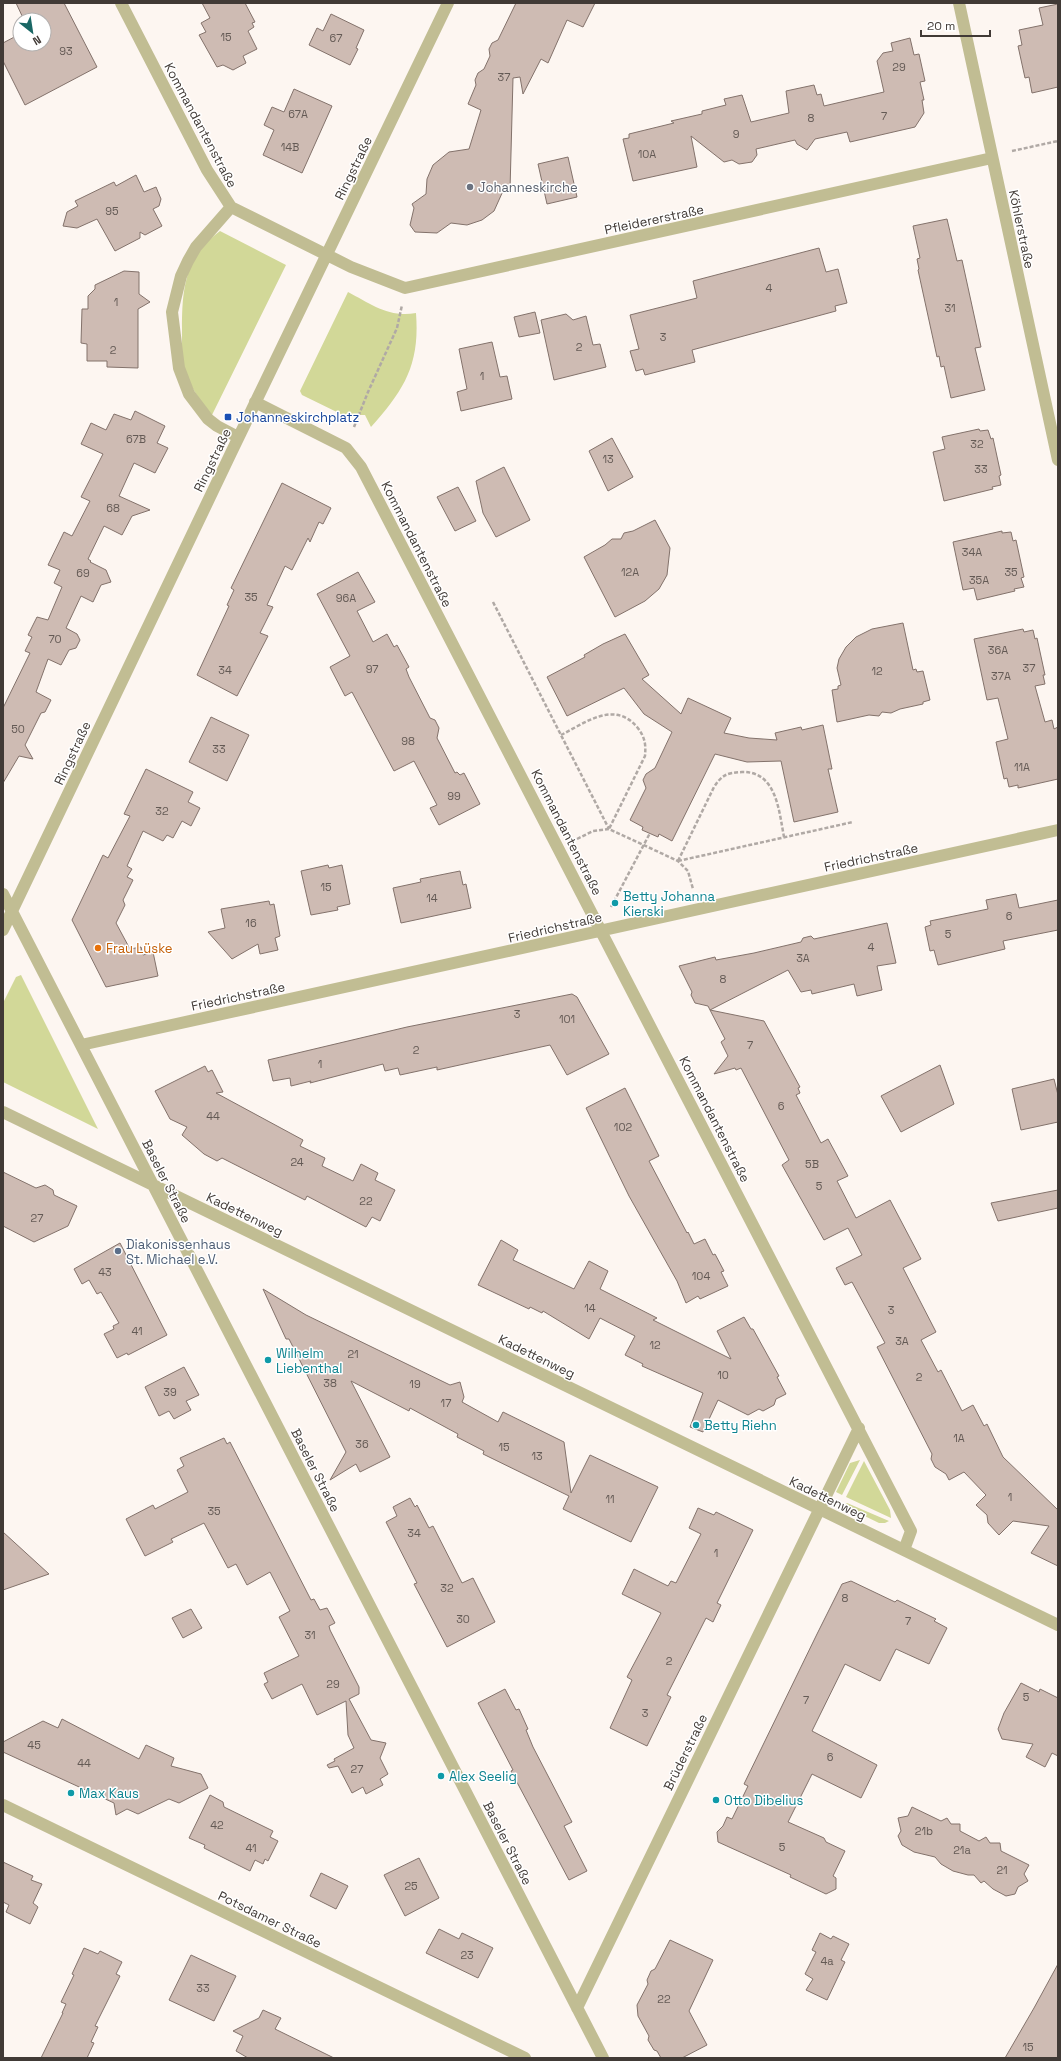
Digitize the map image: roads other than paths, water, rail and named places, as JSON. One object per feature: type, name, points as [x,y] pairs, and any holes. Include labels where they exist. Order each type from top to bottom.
[{"type":"street","name":"Kommandantenstraße","points":[[121,3],[207,170],[230,207],[327,255]]},
{"type":"street","name":"Ringstraße","points":[[3,930],[238,437],[448,3]]},
{"type":"street","name":"Köhlerstraße","points":[[959,3],[1058,460]]},
{"type":"street","name":"Pfleidererstraße","points":[[327,255],[405,288],[992,158]]},
{"type":"street","points":[[230,207],[196,247],[188,261],[179,282],[172,312],[179,368],[189,394],[208,419],[217,426],[238,437]]},
{"type":"street","name":"Kommandantenstraße","points":[[256,402],[346,448],[362,467],[859,1428],[910,1531],[904,1550]]},
{"type":"street","name":"Friedrichstraße","points":[[81,1045],[1058,830]]},
{"type":"street","name":"Baseler Straße","points":[[3,894],[603,2058]]},
{"type":"street","name":"Kadettenweg","points":[[3,1112],[1058,1625]]},
{"type":"street","points":[[819,1509],[859,1428]]},
{"type":"street","name":"Brüderstraße","points":[[577,2008],[819,1509]]},
{"type":"street","name":"Potsdamer Straße","points":[[3,1805],[525,2058]]},
{"type":"place","name":"Johanneskirche","points":[[470,187]]},
{"type":"place","name":"Johanneskirchplatz","points":[[228,417]]},
{"type":"place","name":"Betty Johanna Kierski","points":[[615,903]]},
{"type":"place","name":"Frau Lüske","points":[[98,948]]},
{"type":"place","name":"Diakonissenhaus St. Michael e.V.","points":[[118,1251]]},
{"type":"place","name":"Wilhelm Liebenthal","points":[[268,1360]]},
{"type":"place","name":"Betty Riehn","points":[[696,1425]]},
{"type":"place","name":"Alex Seelig","points":[[441,1776]]},
{"type":"place","name":"Max Kaus","points":[[71,1793]]},
{"type":"place","name":"Otto Dibelius","points":[[716,1800]]}]
